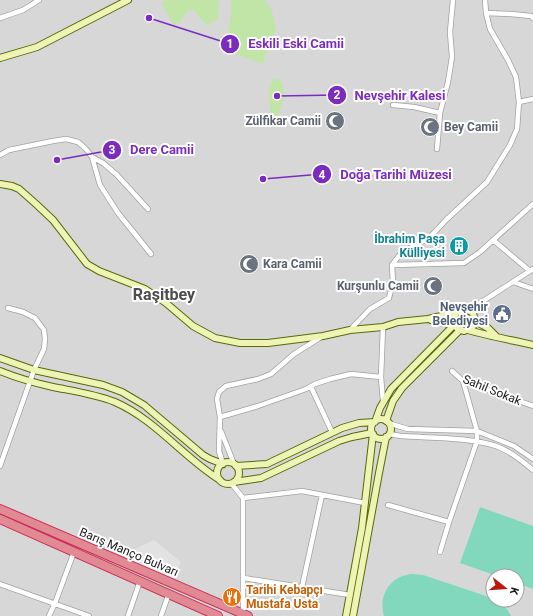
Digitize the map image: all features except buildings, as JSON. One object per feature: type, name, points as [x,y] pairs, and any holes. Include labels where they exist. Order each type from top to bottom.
[{"type":"highway","name":"Barış Manço Bulvarı","points":[[0,509],[245,615]]},
{"type":"highway","name":"Barış Manço Bulvarı","points":[[0,519],[169,593],[215,615]]},
{"type":"street","points":[[0,18],[23,10],[39,0]]},
{"type":"street","points":[[0,58],[36,47],[128,0]]},
{"type":"street","points":[[437,149],[440,113],[448,82],[452,57],[450,32],[453,0]]},
{"type":"street","points":[[350,330],[370,309],[389,298],[393,282],[392,265],[401,253],[429,238],[487,182],[510,145],[517,129],[519,102],[516,77],[508,60],[490,30],[485,0]]},
{"type":"street","points":[[486,13],[531,16],[533,18]]},
{"type":"street","points":[[519,102],[533,99]]},
{"type":"street","points":[[393,105],[414,107],[440,113]]},
{"type":"street","points":[[0,155],[9,150],[66,139],[78,142],[92,157],[103,163],[117,175],[148,208]]},
{"type":"street","points":[[92,157],[100,185],[118,213],[151,254]]},
{"type":"street","points":[[0,184],[19,189],[36,204],[53,220],[87,264],[99,271],[145,289],[166,303],[193,326],[215,338],[240,343],[268,343],[323,336],[398,322],[428,319],[455,313],[462,309],[469,310],[473,313],[475,321],[468,330]]},
{"type":"street","points":[[392,265],[464,262],[480,252],[533,204]]},
{"type":"street","points":[[469,310],[532,270],[493,240]]},
{"type":"street","points":[[513,282],[533,289]]},
{"type":"street","points":[[0,466],[34,370],[44,348],[45,339],[44,330],[34,318],[23,312],[8,308]]},
{"type":"street","points":[[346,616],[366,504],[372,426],[383,401],[391,389],[454,325],[453,321],[455,313]]},
{"type":"street","points":[[428,319],[454,325],[460,330],[468,330],[533,345]]},
{"type":"street","points":[[475,321],[488,328],[496,336]]},
{"type":"street","points":[[383,326],[381,377],[383,401]]},
{"type":"street","points":[[354,616],[379,473],[390,431],[387,422],[393,401],[402,388],[460,330]]},
{"type":"street","points":[[223,464],[220,451],[220,417],[217,399],[219,392],[226,386],[258,379],[271,374],[294,354],[323,336]]},
{"type":"street","points":[[0,358],[34,370],[103,385],[122,392],[144,405],[172,427],[203,455],[223,464]]},
{"type":"street","points":[[0,371],[31,381],[91,394],[116,403],[136,414],[163,433],[210,474],[224,483],[233,483],[261,478],[339,441],[352,437],[372,434],[379,439],[388,436],[401,436],[477,441],[502,449],[512,454],[533,470]]},
{"type":"street","name":"Sahil Sokak","points":[[452,371],[463,381],[533,406]]},
{"type":"street","points":[[220,417],[258,406],[330,379],[351,374],[381,377]]},
{"type":"street","points":[[440,552],[477,441],[477,431],[463,381]]},
{"type":"street","points":[[311,387],[332,432]]},
{"type":"street","points":[[220,480],[218,477],[218,470],[223,464],[230,462],[235,465],[267,464],[332,432],[360,423],[375,422],[380,420],[408,428],[477,431],[514,446],[533,459]]},
{"type":"street","points":[[220,427],[235,465],[239,470],[238,479],[233,483]]},
{"type":"street","points":[[233,483],[243,498],[245,615]]},
{"type":"street","points":[[243,498],[302,491],[366,504]]},
{"type":"street","points":[[302,587],[322,496]]},
{"type":"street","points":[[388,504],[449,522]]},
{"type":"street","points":[[50,616],[74,552]]},
{"type":"street","points":[[244,578],[350,595]]},
{"type":"street","points":[[128,616],[140,581]]},
{"type":"street","points":[[0,584],[90,616]]},
{"type":"street","points":[[162,616],[169,593]]},
{"type":"shaded area","points":[[0,0],[533,0],[533,616],[0,616]]},
{"type":"shaded area","points":[[154,540],[181,562],[174,581],[119,557]]},
{"type":"green space","points":[[167,0],[219,0],[218,20],[207,25],[193,9],[187,11],[181,21],[174,25],[161,3]]},
{"type":"green space","points":[[231,0],[265,0],[272,11],[276,29],[268,47],[263,64],[225,50],[230,19]]},
{"type":"green space","points":[[274,78],[279,79],[282,83],[284,93],[277,119],[271,116],[269,101],[270,86]]},
{"type":"green space","points":[[480,507],[533,526],[533,589],[525,586],[525,568],[485,568],[485,572],[460,563]]},
{"type":"green space","points":[[412,574],[423,575],[485,596],[485,608],[506,608],[511,616],[384,616],[384,594],[392,583],[398,578]]},
{"type":"place","name":"Eskili Eski Camii","points":[[149,18]]},
{"type":"place","name":"Nevşehir Kalesi","points":[[277,96]]},
{"type":"place","name":"Zülfikar Camii","points":[[335,121]]},
{"type":"place","name":"Bey Camii","points":[[430,127]]},
{"type":"place","name":"Dere Camii","points":[[57,160]]},
{"type":"place","name":"Doğa Tarihi Müzesi","points":[[263,179]]},
{"type":"place","name":"İbrahim Paşa Külliyesi","points":[[459,246]]},
{"type":"place","name":"Kara Camii","points":[[249,264]]},
{"type":"place","name":"Kurşunlu Camii","points":[[433,286]]},
{"type":"place","name":"Nevşehir Belediyesi","points":[[502,314]]},
{"type":"place","name":"Tarihi Kebapçı Mustafa Usta","points":[[232,597]]},
{"type":"district","name":"Raşitbey","points":[[164,294]]}]
